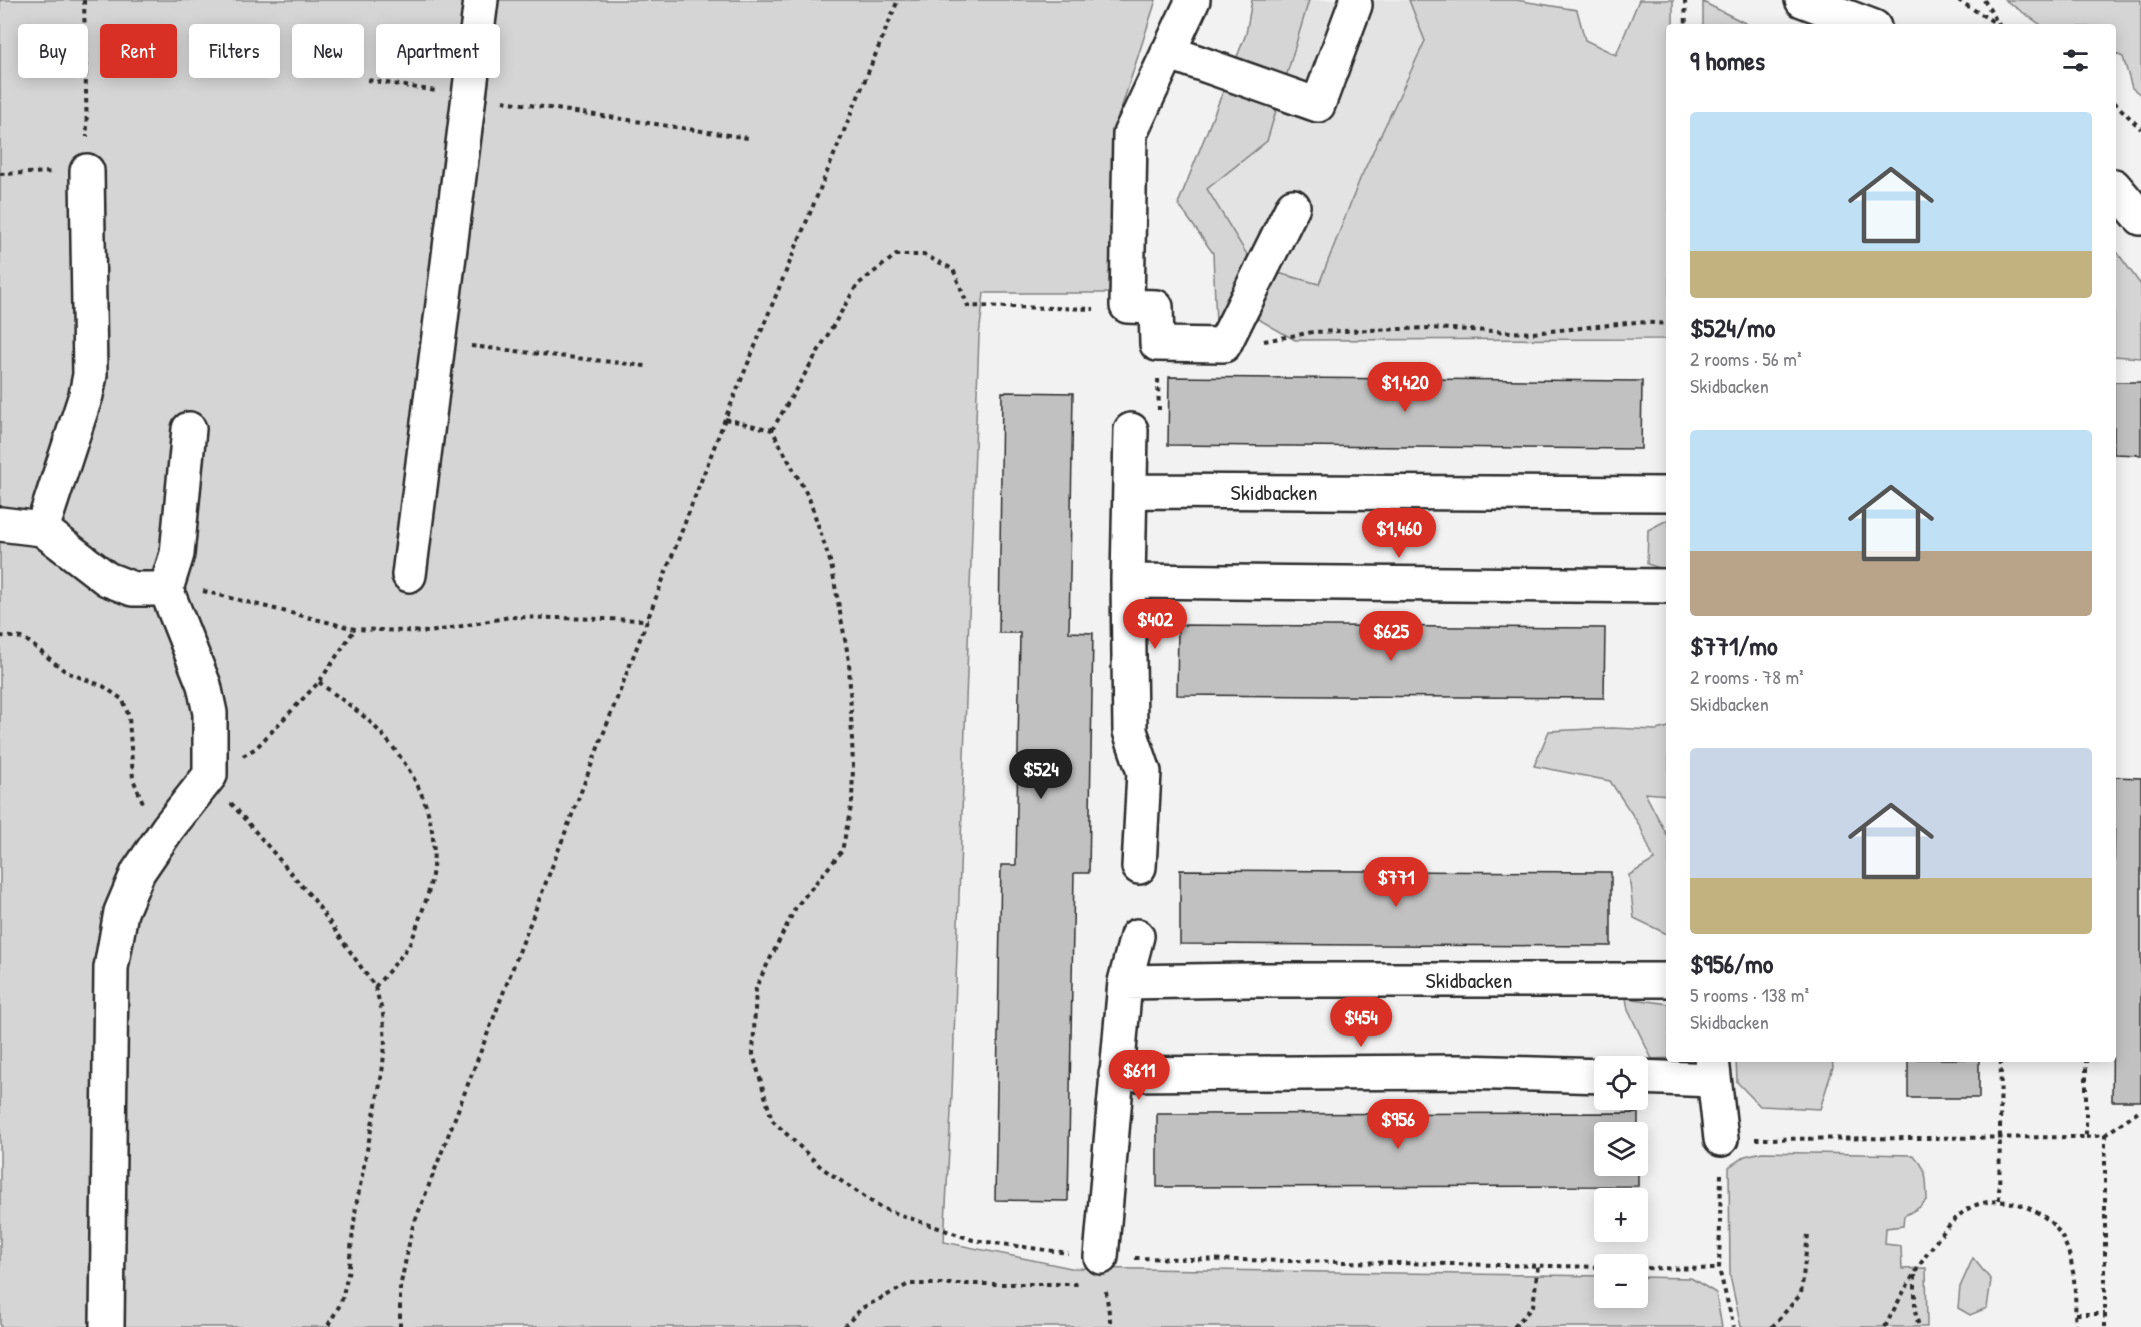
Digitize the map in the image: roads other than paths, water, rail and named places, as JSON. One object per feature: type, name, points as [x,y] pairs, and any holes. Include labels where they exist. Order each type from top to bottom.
[{"type":"street","points":[[409,575],[481,0]]},
{"type":"street","points":[[1193,0],[1130,134],[1127,306],[1156,307],[1157,344],[1224,345],[1293,206]]},
{"type":"street","points":[[1802,0],[1866,24]]},
{"type":"street","points":[[1168,52],[1318,105],[1355,4]]},
{"type":"street","points":[[42,529],[86,394],[90,375],[87,171]]},
{"type":"street","points":[[2116,188],[2141,218]]},
{"type":"street","points":[[1139,867],[1144,772],[1130,731],[1128,581],[1130,491],[1145,425]]},
{"type":"street","points":[[107,1327],[111,968],[121,912],[138,872],[168,828],[210,775],[210,713],[204,685],[166,589],[177,554],[189,429]]},
{"type":"street","name":"Skidbacken","points":[[1130,491],[1666,494]]},
{"type":"street","points":[[0,524],[42,529],[107,579],[133,589],[166,589]]},
{"type":"street","points":[[1128,581],[1666,586]]},
{"type":"street","points":[[1101,1257],[1126,968],[1137,936]]},
{"type":"street","name":"Skidbacken","points":[[1125,982],[1666,980]]},
{"type":"street","points":[[1648,1076],[1712,1069],[1721,1139]]},
{"type":"street","points":[[1116,1074],[1461,1072],[1594,1076]]}]
